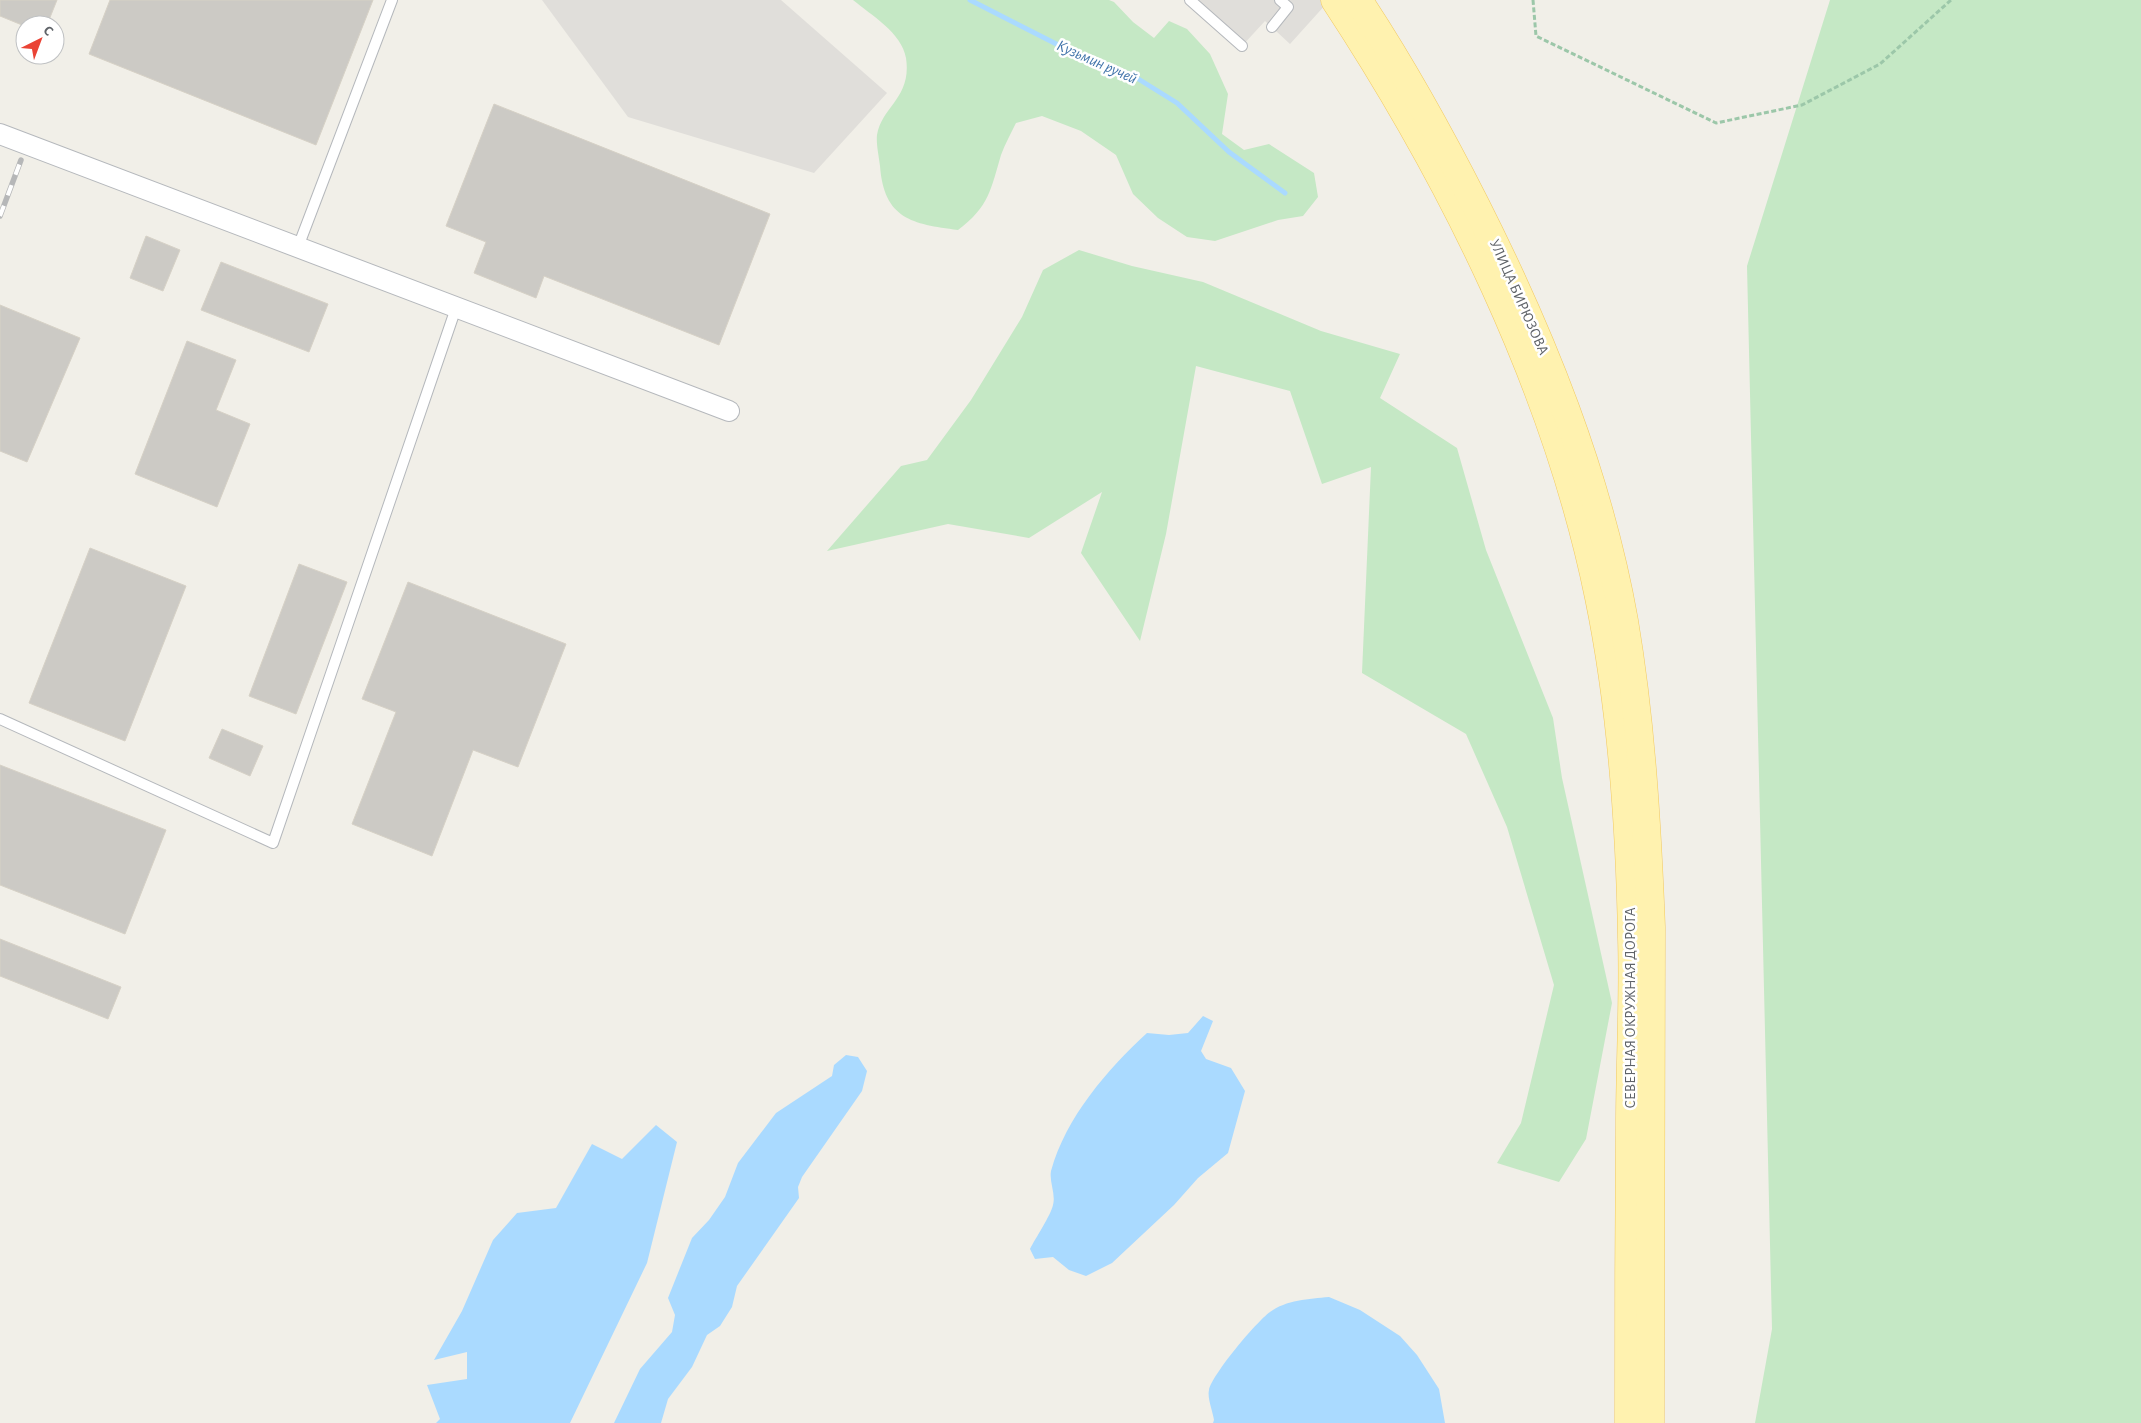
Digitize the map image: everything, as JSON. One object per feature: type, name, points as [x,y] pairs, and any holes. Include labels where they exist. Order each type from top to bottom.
[{"type":"main road","name":"УЛИЦА БИРЮЗОВА","points":[[1335,0],[1377,66],[1436,172],[1490,277],[1532,372],[1570,487],[1598,595]]},
{"type":"main road","name":"УЛИЦА БИРЮЗОВА","points":[[1358,0],[1398,59],[1462,178],[1515,283],[1561,395],[1596,502],[1623,618]]},
{"type":"main road","name":"СЕВЕРНАЯ ОКРУЖНАЯ ДОРОГА","points":[[1598,595],[1614,686],[1628,833],[1632,940],[1629,1423]]},
{"type":"main road","name":"СЕВЕРНАЯ ОКРУЖНАЯ ДОРОГА","points":[[1623,618],[1637,708],[1648,854],[1651,927],[1650,1423]]},
{"type":"street","points":[[0,134],[729,411]]},
{"type":"lane","points":[[298,247],[392,0]]},
{"type":"lane","points":[[1190,0],[1242,46]]},
{"type":"lane","points":[[1272,27],[1288,8],[1280,0]]},
{"type":"lane","points":[[0,719],[273,843],[456,308]]},
{"type":"path","points":[[1533,0],[1536,36],[1716,123],[1802,105],[1845,83],[1880,64],[1951,0]]},
{"type":"shaded area","points":[[542,0],[781,0],[887,93],[814,173],[628,117]]},
{"type":"shaded area","points":[[1190,0],[1324,0],[1327,3],[1290,44],[1265,21],[1242,46]]},
{"type":"green space","points":[[853,0],[1109,0],[1114,2],[1133,22],[1154,38],[1169,21],[1187,29],[1210,54],[1228,94],[1222,134],[1244,150],[1269,144],[1314,173],[1318,197],[1303,216],[1278,220],[1215,241],[1187,237],[1158,218],[1133,194],[1116,155],[1081,131],[1042,116],[1016,123],[1003,151],[987,197],[983,205],[968,222],[958,230],[914,221],[903,216],[887,198],[877,142],[877,135],[884,116],[896,101],[905,83],[907,72],[906,58],[899,40],[877,18]]},
{"type":"green space","points":[[1830,0],[2141,0],[2141,1423],[1755,1423],[1772,1329],[1747,266]]},
{"type":"green space","points":[[1079,250],[1132,266],[1203,282],[1321,331],[1400,354],[1380,398],[1457,448],[1486,550],[1553,718],[1562,778],[1612,1003],[1586,1139],[1559,1182],[1497,1163],[1521,1123],[1554,985],[1507,827],[1466,734],[1362,673],[1371,467],[1322,484],[1290,391],[1196,366],[1166,534],[1140,641],[1081,553],[1102,492],[1029,538],[948,524],[827,551],[901,466],[927,460],[971,400],[1022,317],[1043,270]]},
{"type":"water","points":[[1203,1016],[1213,1021],[1201,1051],[1206,1059],[1231,1068],[1245,1091],[1228,1153],[1198,1178],[1174,1205],[1112,1263],[1086,1276],[1069,1270],[1053,1257],[1035,1259],[1030,1249],[1053,1205],[1051,1171],[1058,1151],[1077,1113],[1117,1063],[1147,1033],[1169,1035],[1188,1033]]},
{"type":"water","points":[[846,1055],[858,1057],[867,1071],[862,1091],[802,1177],[798,1187],[799,1198],[737,1286],[732,1307],[720,1326],[707,1335],[692,1367],[668,1399],[661,1423],[614,1423],[640,1369],[672,1332],[675,1315],[668,1298],[692,1238],[709,1220],[725,1197],[738,1163],[776,1113],[832,1076],[834,1065]]},
{"type":"water","points":[[656,1125],[677,1142],[647,1263],[570,1423],[436,1423],[440,1419],[427,1385],[467,1379],[467,1352],[434,1360],[462,1311],[493,1240],[517,1213],[556,1208],[592,1144],[622,1159]]},
{"type":"water","points":[[1329,1297],[1360,1310],[1400,1336],[1417,1355],[1439,1389],[1445,1423],[1213,1423],[1214,1420],[1209,1401],[1209,1390],[1212,1383],[1235,1349],[1255,1326],[1270,1312],[1283,1305]]},
{"type":"building","points":[[0,0],[57,0],[51,15],[15,15],[15,22],[0,16]]},
{"type":"building","points":[[110,0],[373,0],[316,145],[89,54]]},
{"type":"building","points":[[494,104],[770,214],[719,345],[544,276],[536,298],[474,273],[486,242],[446,226]]},
{"type":"building","points":[[146,236],[180,250],[163,291],[130,278]]},
{"type":"building","points":[[221,262],[328,304],[309,352],[201,310]]},
{"type":"building","points":[[0,305],[80,338],[27,462],[0,451]]},
{"type":"building","points":[[187,341],[236,360],[216,410],[250,424],[217,507],[135,474]]},
{"type":"building","points":[[90,548],[186,586],[125,741],[29,703]]},
{"type":"building","points":[[299,564],[347,582],[296,714],[249,696]]},
{"type":"building","points":[[408,582],[566,644],[518,767],[473,750],[432,856],[352,824],[396,712],[362,699]]},
{"type":"building","points":[[222,729],[263,746],[250,776],[209,758]]},
{"type":"building","points":[[0,765],[166,830],[125,934],[0,885]]},
{"type":"building","points":[[0,939],[121,987],[108,1019],[0,976]]},
{"type":"waterway","name":"Кузьмин ручей","points":[[970,0],[1076,54],[1132,75],[1177,103],[1229,152],[1285,193]]},
{"type":"railway","points":[[0,216],[21,160]]}]
